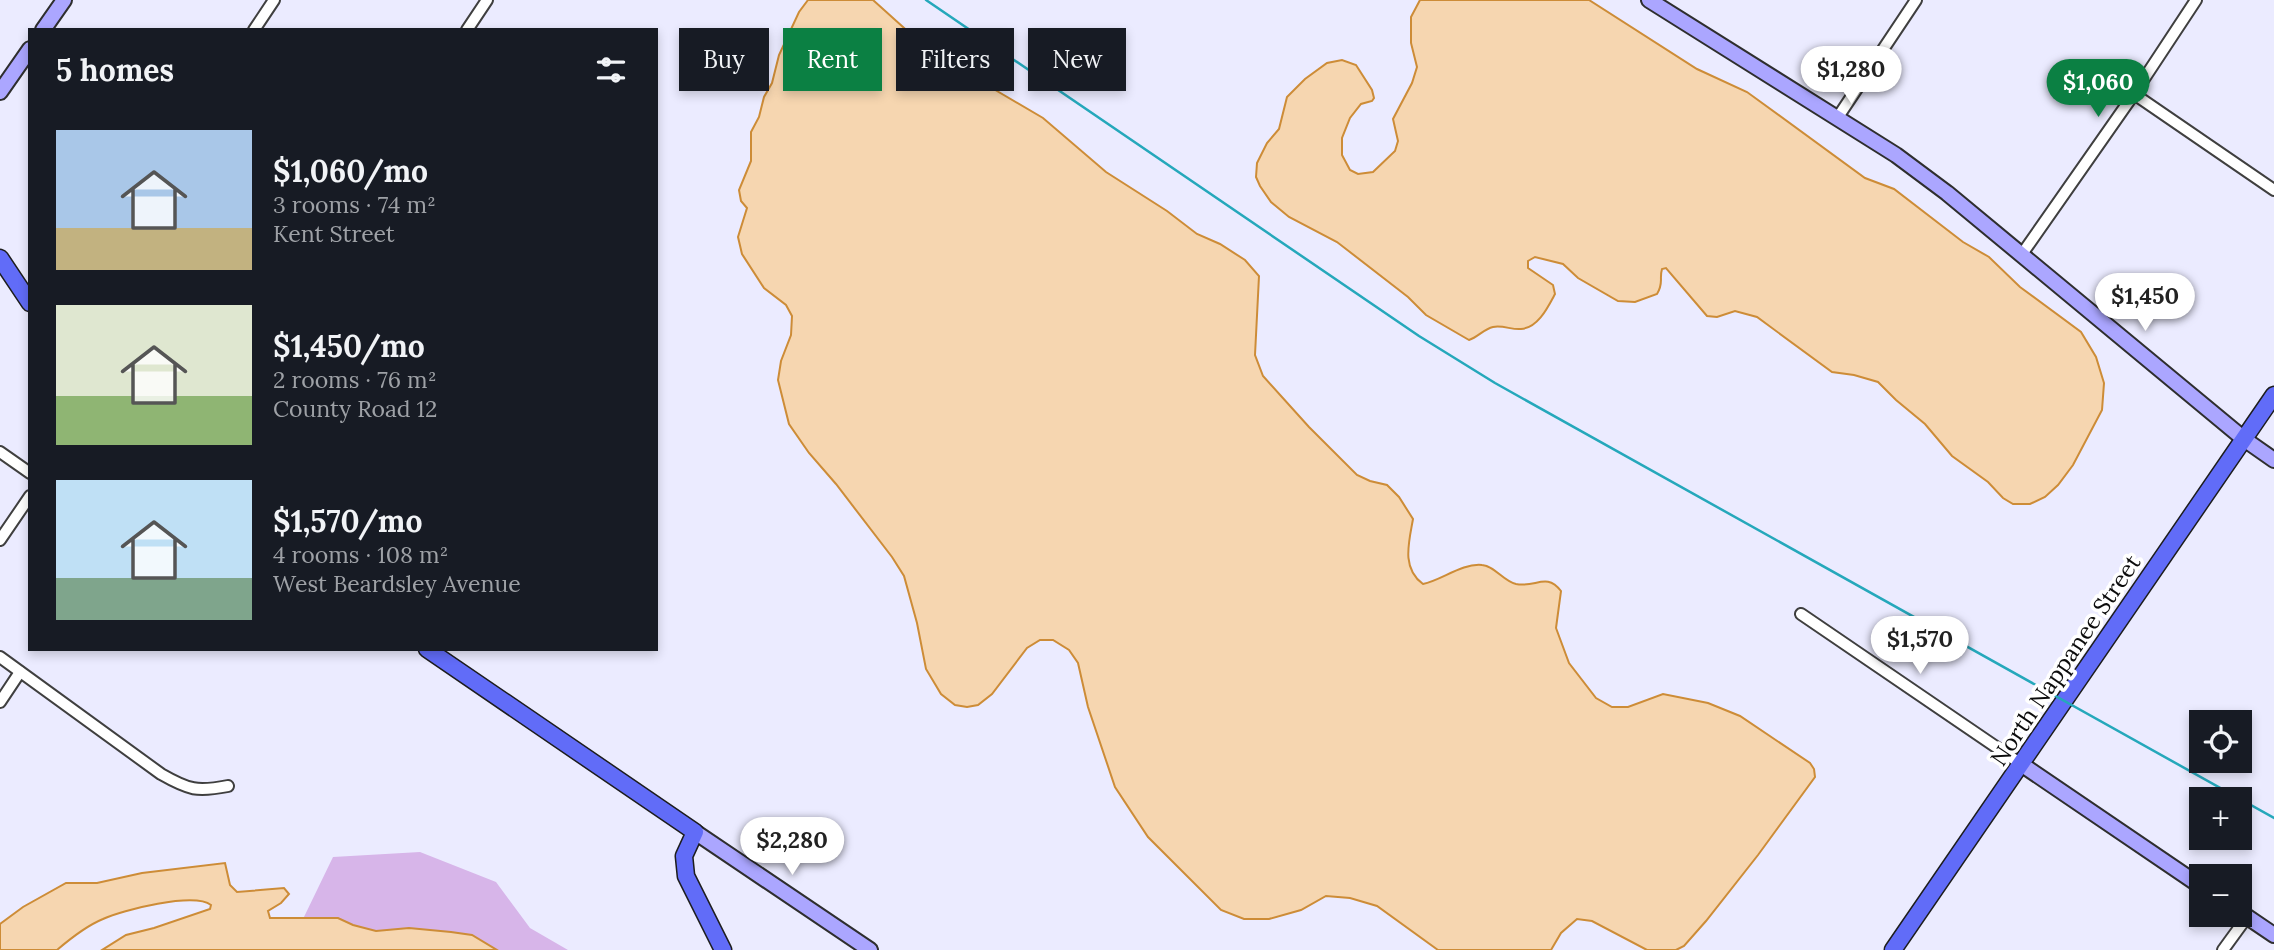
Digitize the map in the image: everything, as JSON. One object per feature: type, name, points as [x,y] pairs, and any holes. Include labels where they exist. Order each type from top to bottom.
[{"type":"main road","points":[[44,28],[64,0]]},
{"type":"main road","points":[[1649,0],[1896,155],[2022,254],[2244,439],[2274,460]]},
{"type":"main road","points":[[0,92],[28,52]]},
{"type":"main road","points":[[0,258],[28,300]]},
{"type":"main road","name":"North Nappanee Street","points":[[1893,950],[2274,395]]},
{"type":"main road","points":[[430,651],[870,950]]},
{"type":"main road","points":[[2021,764],[2189,878]]},
{"type":"main road","points":[[695,832],[684,856],[686,876],[723,950]]},
{"type":"main road","points":[[2252,921],[2274,935]]},
{"type":"street","points":[[255,28],[274,0]]},
{"type":"street","points":[[468,28],[487,0]]},
{"type":"street","points":[[1838,117],[1916,0]]},
{"type":"street","points":[[2022,254],[2196,0]]},
{"type":"street","points":[[2134,94],[2274,190]]},
{"type":"street","points":[[0,452],[28,472]]},
{"type":"street","points":[[0,540],[28,499]]},
{"type":"street","points":[[1801,614],[2021,764]]},
{"type":"street","points":[[0,657],[161,774],[182,786],[204,791],[228,786]]},
{"type":"street","points":[[0,702],[20,672]]},
{"type":"street","points":[[2223,950],[2236,927]]},
{"type":"shaded area","points":[[808,0],[873,0],[904,28],[896,28],[896,91],[997,91],[1043,118],[1106,172],[1167,211],[1197,234],[1220,244],[1245,260],[1259,276],[1255,355],[1263,376],[1357,475],[1387,485],[1399,497],[1413,519],[1409,562],[1416,578],[1423,584],[1475,565],[1487,566],[1516,584],[1550,582],[1561,591],[1556,628],[1569,663],[1596,698],[1612,707],[1628,707],[1663,694],[1708,703],[1740,716],[1810,763],[1815,777],[1758,855],[1684,946],[1676,950],[1647,950],[1592,921],[1577,919],[1561,933],[1551,950],[1438,950],[1377,906],[1350,898],[1326,896],[1301,910],[1269,919],[1244,919],[1221,910],[1148,837],[1115,787],[1088,707],[1078,663],[1069,650],[1053,640],[1040,640],[1027,648],[992,694],[978,705],[955,705],[941,694],[926,669],[904,576],[789,424],[778,380],[781,361],[791,335],[792,316],[786,305],[764,288],[742,254],[738,237],[747,208],[741,201],[739,190],[751,161],[751,132],[772,83],[783,46],[783,91],[882,91],[882,28],[792,28]]},
{"type":"shaded area","points":[[1420,0],[1589,0],[1697,69],[1747,92],[1865,178],[1894,189],[1963,242],[1989,257],[2020,287],[2081,332],[2096,357],[2104,383],[2102,410],[2073,465],[2045,497],[2030,504],[2013,504],[1952,456],[1925,424],[1878,382],[1832,372],[1757,317],[1735,311],[1717,317],[1707,316],[1666,268],[1662,269],[1657,294],[1635,302],[1618,301],[1578,278],[1563,264],[1535,257],[1528,261],[1528,268],[1553,285],[1555,294],[1542,316],[1527,328],[1493,327],[1469,340],[1426,315],[1408,297],[1337,242],[1289,217],[1271,202],[1256,177],[1257,163],[1267,143],[1279,129],[1287,97],[1327,63],[1342,60],[1356,65],[1374,98],[1361,104],[1350,118],[1342,138],[1342,155],[1350,170],[1358,174],[1373,172],[1395,151],[1398,141],[1393,119],[1412,83],[1417,67],[1411,43],[1411,17]]},
{"type":"shaded area","points":[[420,852],[496,882],[530,928],[568,950],[497,950],[472,935],[409,928],[376,931],[338,918],[303,919],[333,857]]},
{"type":"shaded area","points":[[225,863],[230,885],[237,892],[284,888],[289,894],[268,911],[270,918],[338,918],[376,931],[409,928],[451,932],[472,935],[497,950],[102,950],[126,935],[210,909],[211,905],[190,900],[141,907],[112,915],[85,929],[57,950],[0,950],[0,924],[23,907],[66,883],[97,883],[142,873]]},
{"type":"railway","points":[[926,0],[1419,336],[1495,383],[2274,818]]}]
